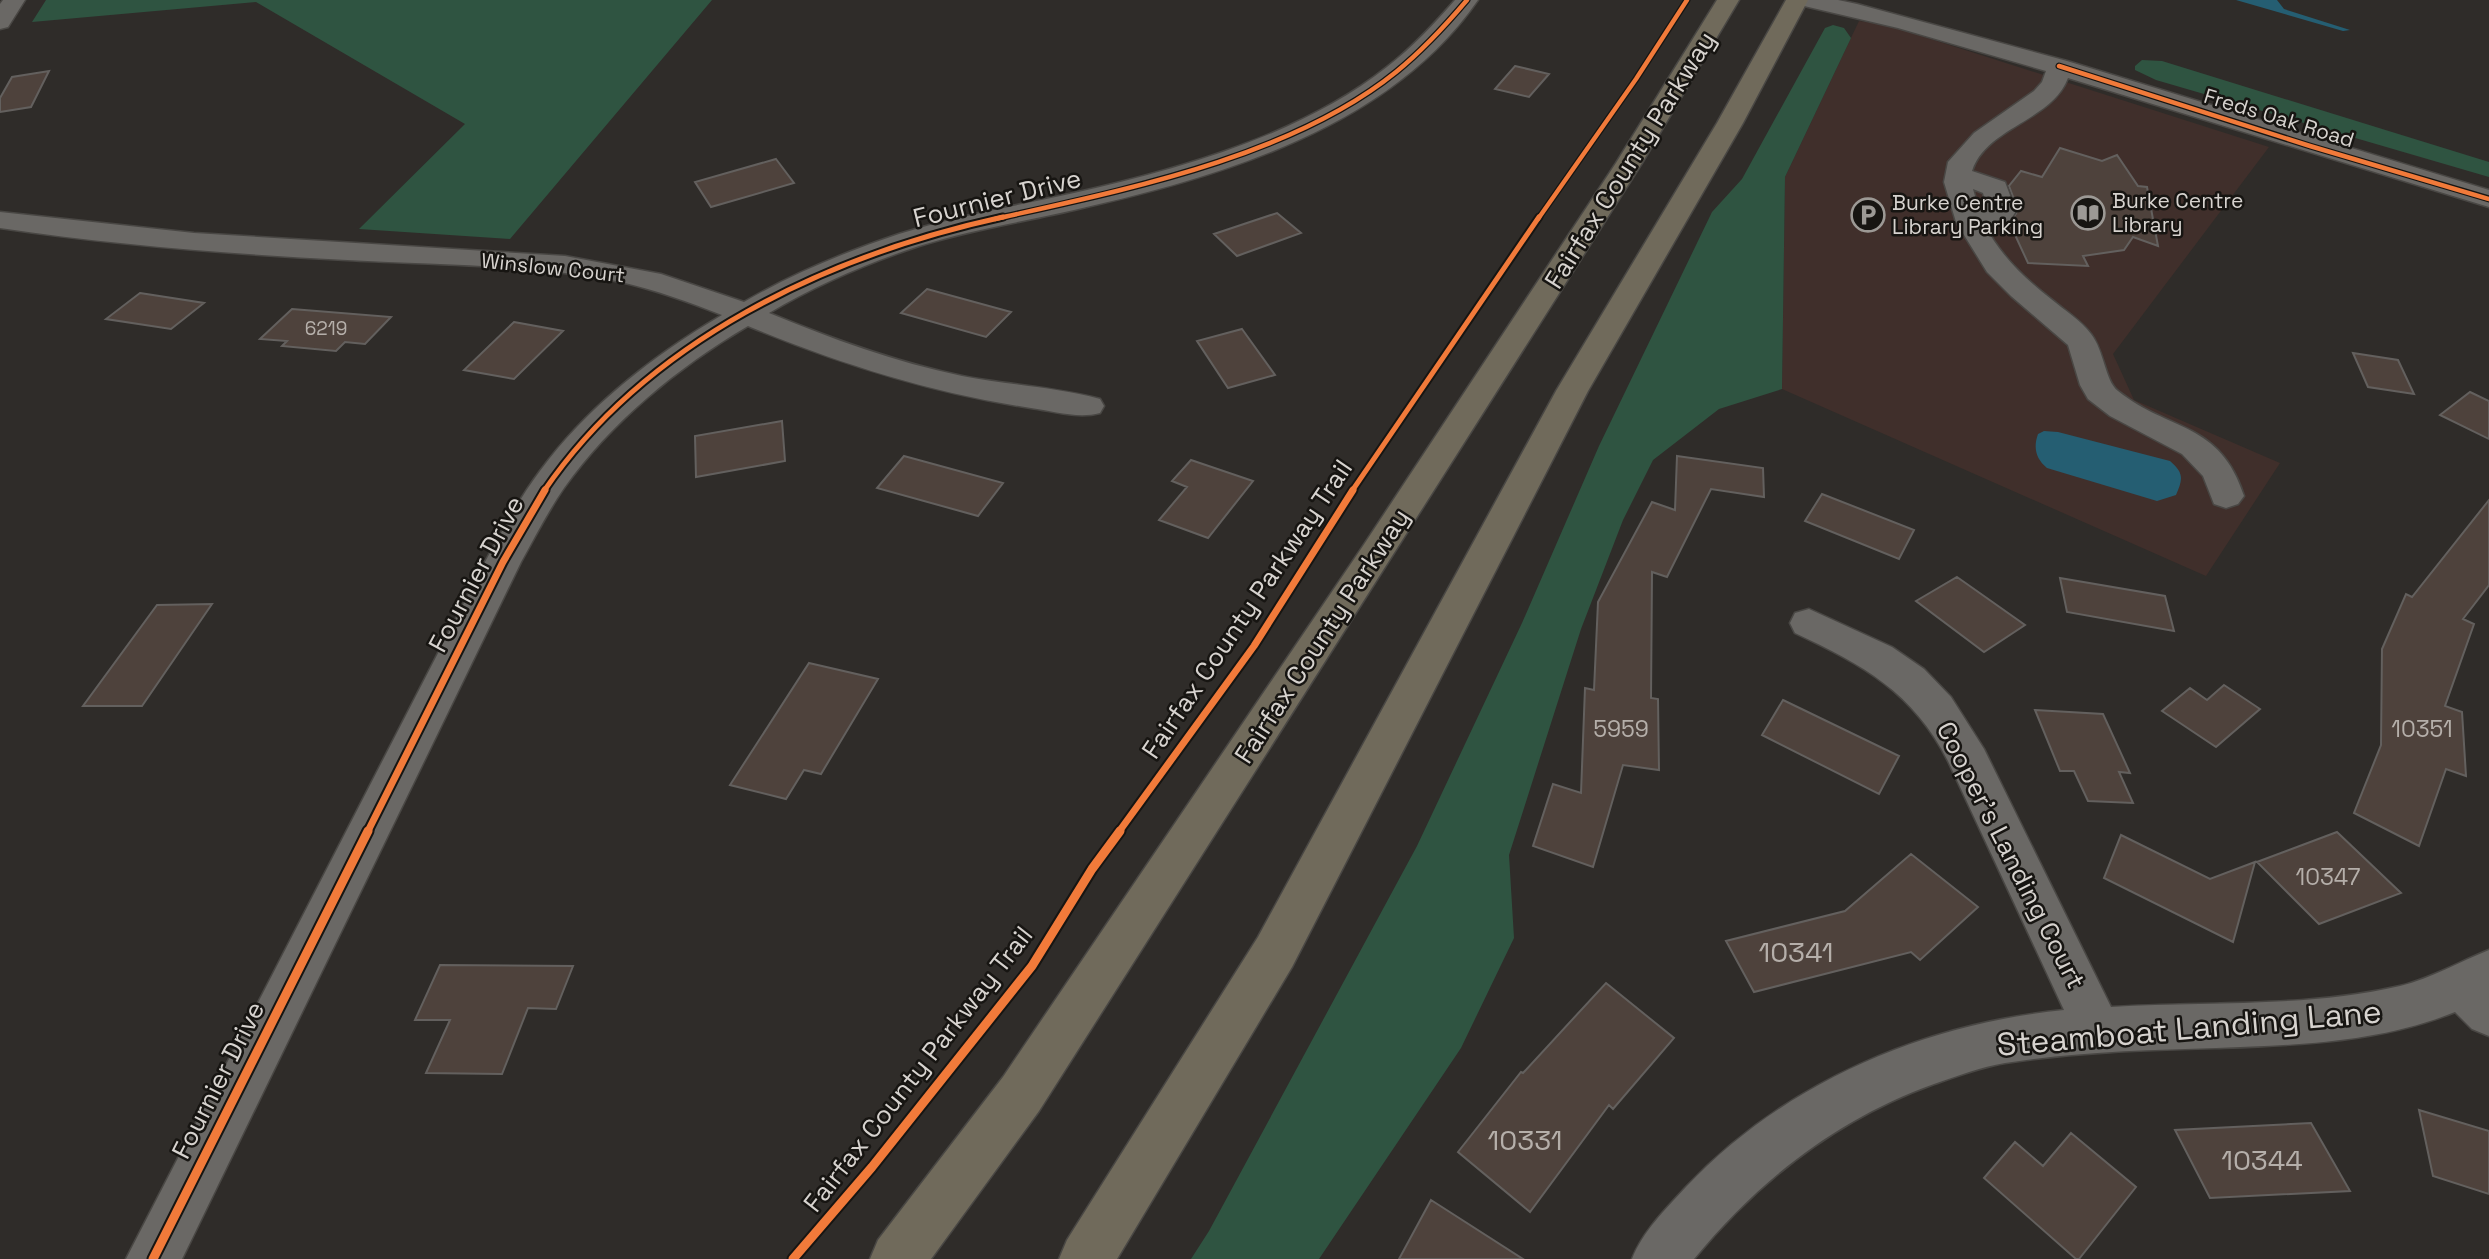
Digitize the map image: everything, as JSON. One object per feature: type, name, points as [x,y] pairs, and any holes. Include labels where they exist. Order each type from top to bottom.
[{"type":"highway","name":"Fairfax County Parkway","points":[[897,1259],[1021,1094],[1124,933],[1377,555],[1629,163],[1728,0]]},
{"type":"highway","points":[[1087,1259],[1275,952],[1572,391],[1730,123],[1797,0]]},
{"type":"street","points":[[0,22],[14,0]]},
{"type":"street","name":"Fournier Drive","points":[[153,1259],[496,574],[540,497],[586,438],[646,382],[696,342],[815,278],[910,240],[1200,167],[1283,135],[1357,98],[1395,75],[1439,37],[1467,0]]},
{"type":"street","name":"Freds Oak Road","points":[[1808,0],[1899,20],[1987,34],[2059,66],[2310,146],[2489,199]]},
{"type":"street","points":[[2059,66],[2053,84],[2033,103],[1983,139],[1962,160],[1957,175],[1967,215],[1993,262],[2084,345],[2094,382],[2104,396],[2211,459],[2224,478],[2226,496]]},
{"type":"street","name":"Winslow Court","points":[[0,220],[162,240],[585,267],[658,283],[748,314],[840,352],[903,371],[968,387],[1088,406]]},
{"type":"street","name":"Cooper's Landing Court","points":[[1809,623],[1874,654],[1903,675],[1937,707],[1978,781],[2058,943],[2097,1030]]},
{"type":"street","name":"Steamboat Landing Lane","points":[[1659,1259],[1692,1218],[1738,1170],[1771,1142],[1839,1099],[1877,1079],[1963,1050],[2003,1041],[2097,1030],[2332,1021],[2480,991]]},
{"type":"shaded area","points":[[1859,21],[1887,25],[2269,147],[2113,354],[2134,400],[2280,463],[2206,576],[1782,389],[1785,177]]},
{"type":"green space","points":[[46,0],[712,0],[510,239],[359,229],[465,124],[256,2],[32,22]]},
{"type":"green space","points":[[1833,25],[1844,28],[1851,38],[1785,177],[1782,389],[1719,409],[1653,460],[1623,520],[1581,629],[1509,855],[1514,938],[1461,1048],[1319,1259],[1191,1259],[1209,1231],[1417,846],[1522,623],[1599,446],[1712,212],[1742,179],[1825,28]]},
{"type":"green space","points":[[2142,60],[2162,61],[2489,162],[2489,177],[2156,80],[2135,70],[2135,66]]},
{"type":"water","points":[[2236,0],[2277,0],[2284,9],[2350,30],[2343,31]]},
{"type":"water","points":[[2044,431],[2058,432],[2170,461],[2181,476],[2176,495],[2157,501],[2047,468],[2040,461],[2036,449],[2038,434]]},
{"type":"building","points":[[1515,66],[1549,74],[1529,97],[1495,89]]},
{"type":"building","points":[[49,71],[31,107],[0,112],[0,98],[12,77]]},
{"type":"building","name":"Burke Centre Library","points":[[2060,148],[2102,161],[2117,155],[2138,186],[2147,187],[2158,246],[2133,237],[2124,250],[2083,256],[2088,266],[2028,263],[2010,224],[2018,210],[2009,186],[2021,171],[2042,177]]},
{"type":"building","points":[[776,159],[794,183],[711,207],[695,182]]},
{"type":"building","points":[[1277,213],[1301,233],[1237,256],[1214,234]]},
{"type":"building","points":[[927,289],[1011,312],[986,337],[901,313]]},
{"type":"building","points":[[140,293],[204,303],[171,329],[106,319]]},
{"type":"building","points":[[292,309],[391,317],[365,344],[345,342],[336,351],[282,346],[287,341],[260,339]]},
{"type":"building","points":[[514,322],[563,331],[514,379],[464,370]]},
{"type":"building","points":[[1242,329],[1275,375],[1228,388],[1197,341]]},
{"type":"building","points":[[2353,353],[2398,360],[2414,394],[2368,387]]},
{"type":"building","points":[[2470,392],[2489,401],[2489,439],[2440,415]]},
{"type":"building","points":[[782,421],[785,461],[696,477],[695,436]]},
{"type":"building","points":[[904,456],[1003,483],[978,516],[877,488]]},
{"type":"building","points":[[1677,456],[1763,468],[1764,497],[1711,489],[1667,577],[1652,572],[1651,698],[1658,699],[1659,770],[1623,765],[1593,867],[1533,846],[1553,784],[1581,793],[1585,688],[1594,690],[1598,602],[1652,502],[1675,510]]},
{"type":"building","points":[[1191,460],[1253,481],[1208,538],[1159,520],[1187,487],[1172,481]]},
{"type":"building","points":[[1822,494],[1914,530],[1899,559],[1805,521]]},
{"type":"building","points":[[2489,500],[2489,585],[2463,619],[2474,624],[2445,706],[2462,712],[2466,776],[2446,769],[2419,846],[2354,813],[2381,745],[2382,649],[2406,594],[2412,597]]},
{"type":"building","points":[[1957,577],[2025,625],[1984,652],[1916,601]]},
{"type":"building","points":[[2060,578],[2165,596],[2174,631],[2067,612]]},
{"type":"building","points":[[212,604],[142,706],[83,706],[157,605]]},
{"type":"building","points":[[809,663],[878,679],[821,774],[804,770],[786,799],[730,785]]},
{"type":"building","points":[[2224,685],[2260,709],[2216,747],[2162,711],[2190,688],[2207,700]]},
{"type":"building","points":[[1783,700],[1899,756],[1879,794],[1762,735]]},
{"type":"building","points":[[2035,710],[2103,714],[2130,773],[2119,772],[2133,803],[2088,801],[2074,771],[2060,771]]},
{"type":"building","points":[[2337,832],[2401,893],[2319,924],[2257,862]]},
{"type":"building","points":[[2121,835],[2210,879],[2255,862],[2233,942],[2104,878]]},
{"type":"building","points":[[1911,854],[1978,907],[1920,960],[1911,952],[1754,992],[1726,941],[1845,911]]},
{"type":"building","points":[[440,965],[573,966],[556,1009],[528,1008],[502,1074],[426,1073],[450,1020],[415,1020]]},
{"type":"building","points":[[1606,983],[1674,1038],[1613,1109],[1609,1105],[1530,1212],[1458,1152],[1521,1072],[1523,1073]]},
{"type":"building","points":[[2419,1110],[2489,1131],[2489,1194],[2433,1176]]},
{"type":"building","points":[[2311,1123],[2350,1191],[2210,1198],[2175,1130]]},
{"type":"building","points":[[2071,1133],[2136,1187],[2079,1259],[1984,1178],[2015,1142],[2043,1166]]},
{"type":"building","points":[[1431,1200],[1523,1259],[1399,1259]]},
{"type":"cycle path","points":[[153,1259],[503,562],[553,479],[595,429],[633,393],[719,330],[765,302],[862,257],[934,233],[1150,182],[1252,149],[1302,128],[1350,103],[1394,74],[1434,39],[1467,0]]},
{"type":"cycle path","name":"Fairfax County Parkway Trail","points":[[793,1259],[872,1167],[1032,966],[1092,869],[1254,646],[1339,510],[1417,399],[1492,284],[1636,79],[1687,0]]},
{"type":"cycle path","points":[[2059,66],[2310,146],[2489,199]]},
{"type":"place","name":"Burke Centre Library","points":[[2088,213]]},
{"type":"place","name":"Burke Centre Library Parking","points":[[1868,215]]}]
